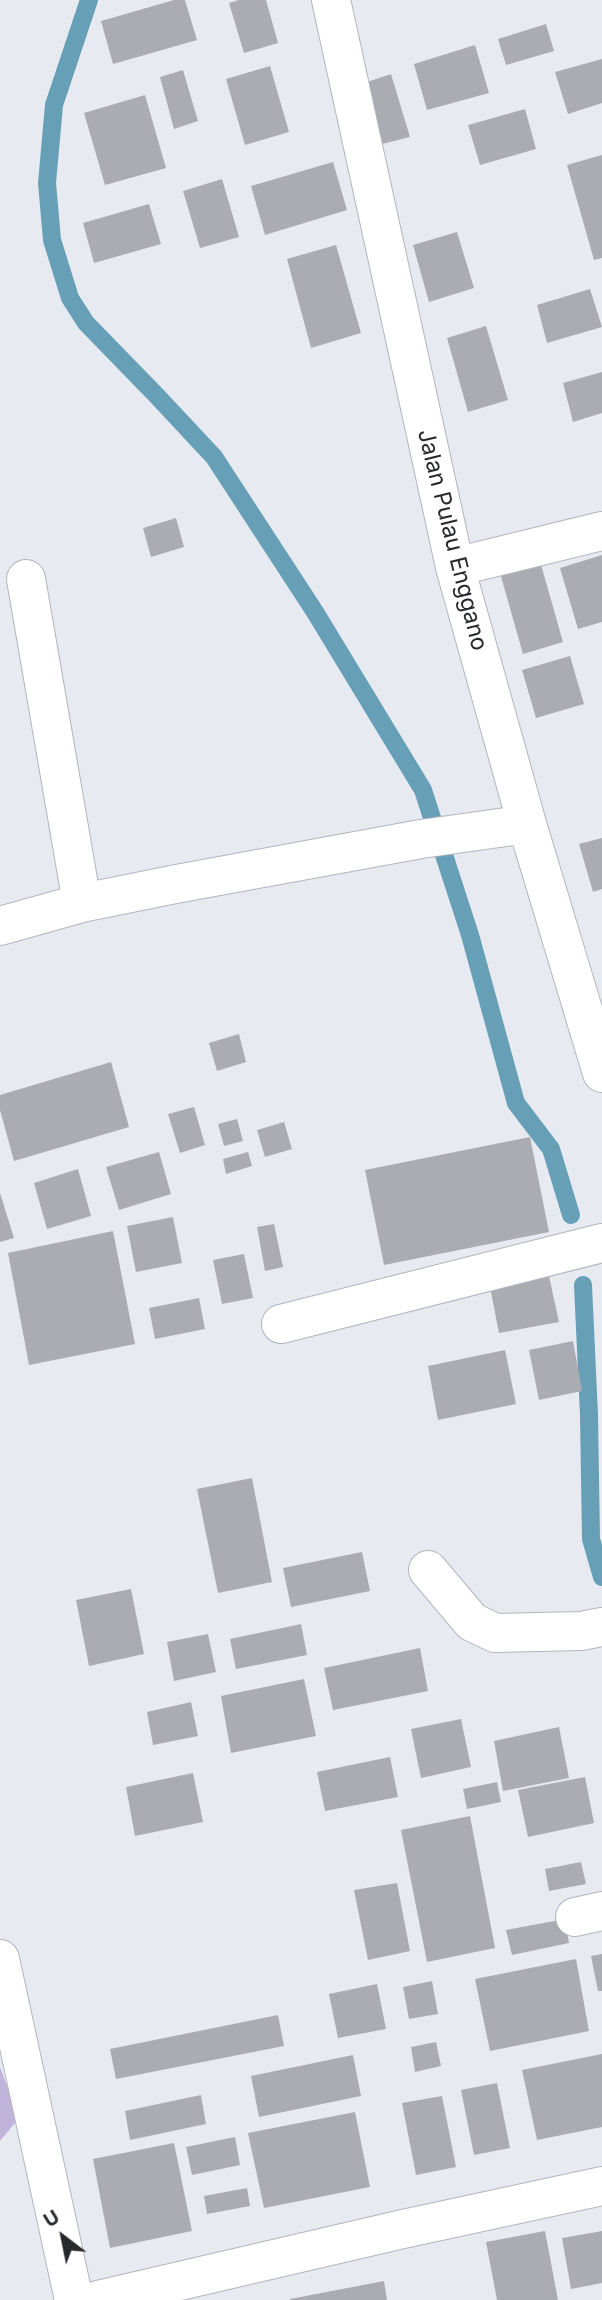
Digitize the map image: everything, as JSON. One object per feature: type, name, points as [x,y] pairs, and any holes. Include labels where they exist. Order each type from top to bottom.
[{"type":"street","name":"Jalan Pulau Enggano","points":[[331,0],[455,566],[527,824],[602,1073]]},
{"type":"street","points":[[455,566],[602,531]]},
{"type":"street","points":[[26,579],[82,903]]},
{"type":"street","points":[[0,926],[82,903],[421,839],[527,824]]},
{"type":"street","points":[[281,1324],[602,1243]]},
{"type":"street","points":[[428,1570],[472,1622],[495,1633],[592,1629]]},
{"type":"street","points":[[0,1959],[74,2300]]},
{"type":"street","points":[[98,2300],[230,2286],[403,2229],[602,2186]]},
{"type":"shaded area","points":[[0,2067],[19,2118],[0,2141]]},
{"type":"building","points":[[174,0],[185,0],[197,40],[113,64],[101,21]]},
{"type":"building","points":[[239,0],[266,0],[278,43],[244,53],[229,3]]},
{"type":"building","points":[[546,24],[554,51],[506,65],[498,39]]},
{"type":"building","points":[[475,45],[489,93],[427,110],[414,64]]},
{"type":"building","points":[[602,59],[602,103],[568,114],[555,72]]},
{"type":"building","points":[[270,66],[289,132],[245,145],[226,79]]},
{"type":"building","points":[[183,70],[198,121],[174,129],[160,77]]},
{"type":"building","points":[[391,74],[410,137],[382,144],[364,83]]},
{"type":"building","points":[[145,95],[166,168],[105,185],[84,113]]},
{"type":"building","points":[[525,109],[536,149],[480,165],[468,125]]},
{"type":"building","points":[[602,155],[602,258],[594,260],[567,165]]},
{"type":"building","points":[[333,162],[347,210],[265,235],[251,186]]},
{"type":"building","points":[[222,179],[239,237],[200,248],[183,191]]},
{"type":"building","points":[[149,204],[161,244],[94,263],[83,223]]},
{"type":"building","points":[[457,232],[474,288],[429,302],[413,245]]},
{"type":"building","points":[[336,245],[361,333],[311,348],[287,259]]},
{"type":"building","points":[[590,289],[602,327],[547,343],[537,305]]},
{"type":"building","points":[[486,326],[508,400],[468,412],[447,338]]},
{"type":"building","points":[[602,372],[602,413],[573,422],[563,383]]},
{"type":"building","points":[[176,518],[184,547],[151,557],[143,528]]},
{"type":"building","points":[[602,555],[602,622],[578,629],[560,568]]},
{"type":"building","points":[[540,561],[563,642],[523,654],[500,573]]},
{"type":"building","points":[[570,656],[584,704],[536,718],[522,670]]},
{"type":"building","points":[[602,838],[602,889],[593,892],[579,844]]},
{"type":"building","points":[[239,1034],[246,1062],[217,1071],[209,1043]]},
{"type":"building","points":[[111,1062],[129,1127],[14,1161],[0,1110],[0,1095]]},
{"type":"building","points":[[194,1107],[205,1145],[180,1153],[168,1114]]},
{"type":"building","points":[[237,1119],[243,1141],[224,1146],[218,1124]]},
{"type":"building","points":[[284,1122],[292,1149],[265,1157],[257,1130]]},
{"type":"building","points":[[530,1137],[549,1232],[384,1265],[365,1170]]},
{"type":"building","points":[[159,1152],[171,1194],[119,1210],[106,1167]]},
{"type":"building","points":[[248,1152],[252,1166],[226,1174],[223,1159]]},
{"type":"building","points":[[78,1169],[91,1216],[47,1229],[34,1183]]},
{"type":"building","points":[[0,1193],[14,1238],[0,1242]]},
{"type":"building","points":[[173,1217],[182,1263],[136,1272],[127,1226]]},
{"type":"building","points":[[274,1224],[283,1267],[265,1271],[257,1227]]},
{"type":"building","points":[[113,1231],[135,1344],[29,1365],[8,1253]]},
{"type":"building","points":[[244,1254],[253,1298],[222,1304],[213,1260]]},
{"type":"building","points":[[549,1276],[559,1322],[499,1333],[490,1287]]},
{"type":"building","points":[[199,1298],[205,1329],[155,1339],[149,1308]]},
{"type":"building","points":[[573,1341],[582,1391],[539,1400],[529,1350]]},
{"type":"building","points":[[505,1350],[516,1404],[438,1420],[428,1366]]},
{"type":"building","points":[[252,1478],[272,1582],[218,1593],[197,1489]]},
{"type":"building","points":[[362,1552],[370,1591],[291,1607],[283,1568]]},
{"type":"building","points":[[131,1589],[144,1654],[89,1666],[76,1600]]},
{"type":"building","points":[[301,1624],[307,1655],[236,1669],[230,1639]]},
{"type":"building","points":[[208,1634],[216,1672],[174,1681],[167,1642]]},
{"type":"building","points":[[420,1648],[428,1691],[333,1710],[324,1668]]},
{"type":"building","points":[[304,1679],[316,1736],[231,1753],[221,1696]]},
{"type":"building","points":[[191,1702],[198,1736],[153,1745],[147,1712]]},
{"type":"building","points":[[461,1719],[471,1767],[421,1778],[411,1729]]},
{"type":"building","points":[[559,1727],[569,1778],[503,1791],[494,1741]]},
{"type":"building","points":[[390,1757],[398,1797],[325,1811],[317,1772]]},
{"type":"building","points":[[193,1773],[203,1822],[135,1836],[126,1787]]},
{"type":"building","points":[[585,1777],[594,1823],[528,1837],[518,1790]]},
{"type":"building","points":[[497,1782],[501,1802],[467,1809],[463,1789]]},
{"type":"building","points":[[470,1816],[495,1948],[427,1962],[401,1830]]},
{"type":"building","points":[[581,1862],[586,1884],[549,1891],[545,1869]]},
{"type":"building","points":[[397,1883],[410,1951],[368,1960],[354,1890]]},
{"type":"building","points":[[565,1919],[569,1943],[512,1955],[506,1930]]},
{"type":"building","points":[[602,1954],[602,1991],[598,1991],[591,1956]]},
{"type":"building","points":[[576,1959],[589,2031],[490,2051],[475,1979]]},
{"type":"building","points":[[432,1981],[438,2014],[409,2019],[403,1987]]},
{"type":"building","points":[[377,1984],[386,2029],[338,2038],[329,1994]]},
{"type":"building","points":[[278,2015],[284,2046],[116,2079],[110,2049]]},
{"type":"building","points":[[436,2042],[441,2066],[415,2072],[411,2047]]},
{"type":"building","points":[[602,2054],[602,2127],[537,2140],[522,2070]]},
{"type":"building","points":[[353,2055],[361,2096],[259,2117],[251,2076]]},
{"type":"building","points":[[497,2083],[510,2148],[474,2155],[461,2090]]},
{"type":"building","points":[[201,2095],[206,2124],[130,2140],[125,2111]]},
{"type":"building","points":[[442,2096],[456,2167],[416,2175],[402,2103]]},
{"type":"building","points":[[355,2112],[370,2187],[264,2208],[248,2133]]},
{"type":"building","points":[[235,2137],[240,2165],[192,2175],[186,2147]]},
{"type":"building","points":[[174,2143],[192,2231],[110,2248],[93,2159]]},
{"type":"building","points":[[247,2188],[250,2206],[207,2214],[204,2196]]},
{"type":"building","points":[[545,2231],[558,2300],[497,2300],[486,2242]]},
{"type":"building","points":[[602,2231],[602,2283],[571,2289],[562,2238]]},
{"type":"building","points":[[384,2281],[387,2300],[290,2300],[290,2299]]},
{"type":"waterway","points":[[89,0],[54,105],[47,183],[52,240],[70,298],[86,323],[214,457],[315,612],[423,790],[470,935],[516,1103],[551,1149],[571,1215]]},
{"type":"waterway","points":[[583,1285],[591,1539],[602,1577]]}]
